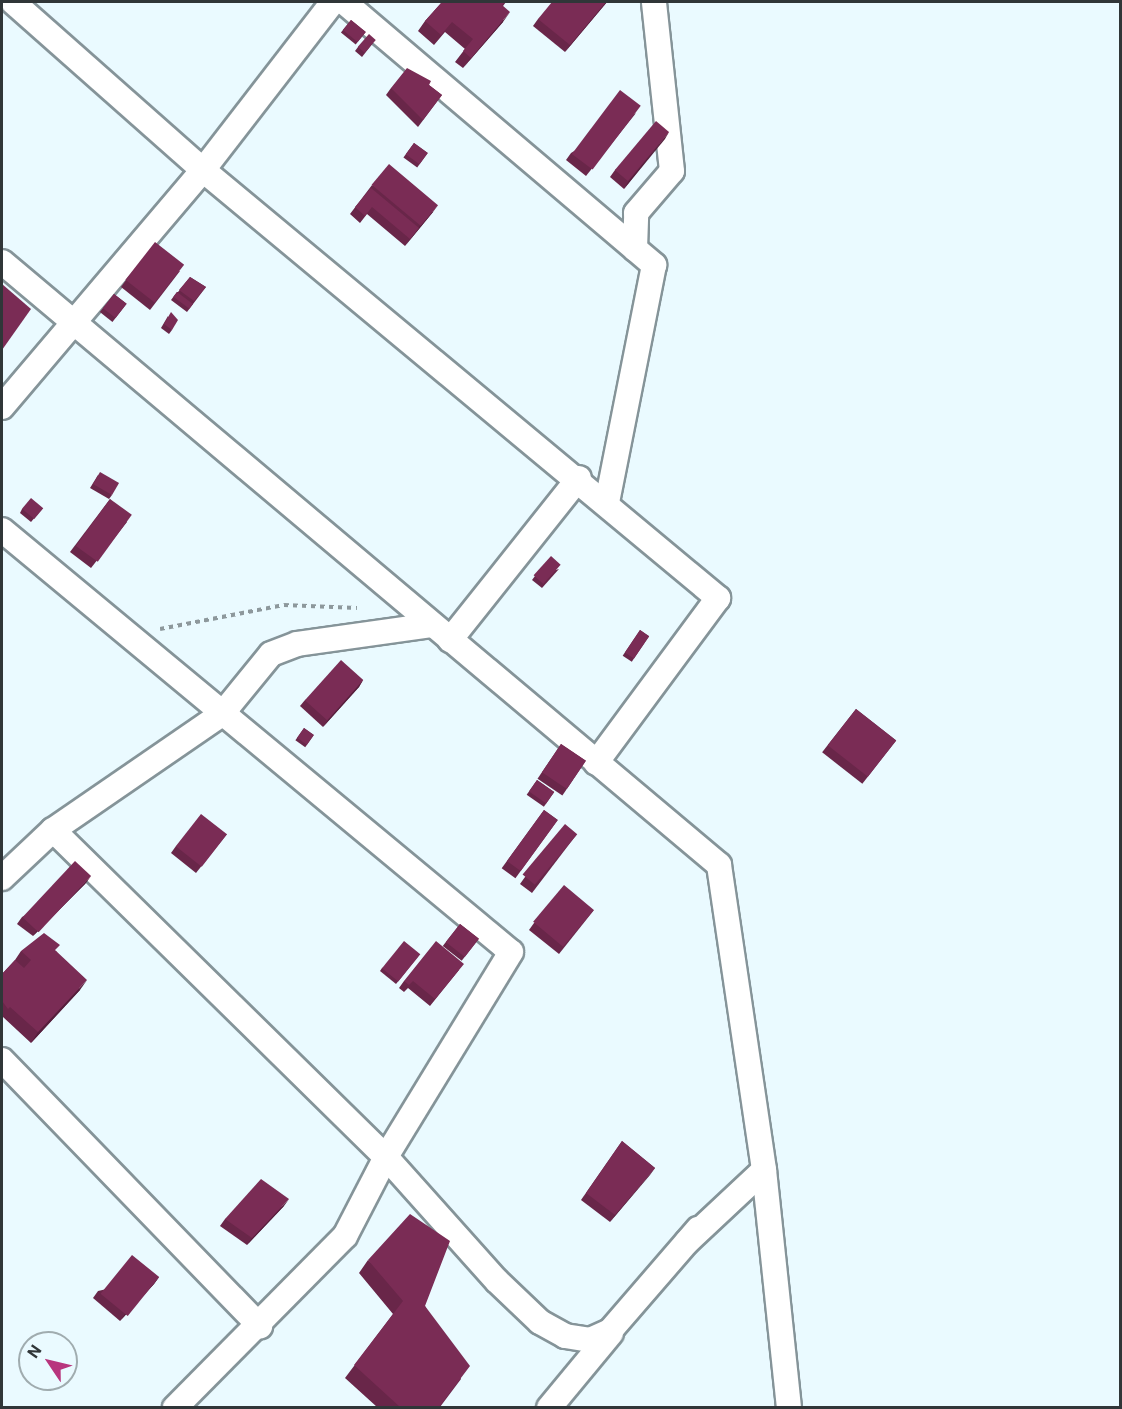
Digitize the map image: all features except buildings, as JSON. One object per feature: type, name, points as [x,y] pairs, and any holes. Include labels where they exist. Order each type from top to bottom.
[{"type":"street","points":[[13,2],[203,170],[579,478],[718,598],[596,763]]},
{"type":"street","points":[[2,407],[72,321],[203,170],[333,2]]},
{"type":"street","points":[[344,2],[654,265],[607,502]]},
{"type":"street","points":[[635,249],[636,213],[672,171],[654,2]]},
{"type":"street","points":[[2,262],[719,865],[764,1170],[789,1407]]},
{"type":"street","points":[[2,878],[53,830],[222,714],[271,654],[297,644],[441,632],[579,478]]},
{"type":"street","points":[[2,531],[511,952],[386,1157],[345,1236],[260,1326],[175,1407]]},
{"type":"street","points":[[53,830],[386,1157],[497,1281],[540,1322],[565,1336],[590,1340],[610,1331],[698,1229],[764,1170]]},
{"type":"street","points":[[2,1060],[260,1326]]},
{"type":"street","points":[[549,1407],[698,1229]]},
{"type":"path","points":[[127,634],[284,605],[368,610]]}]
